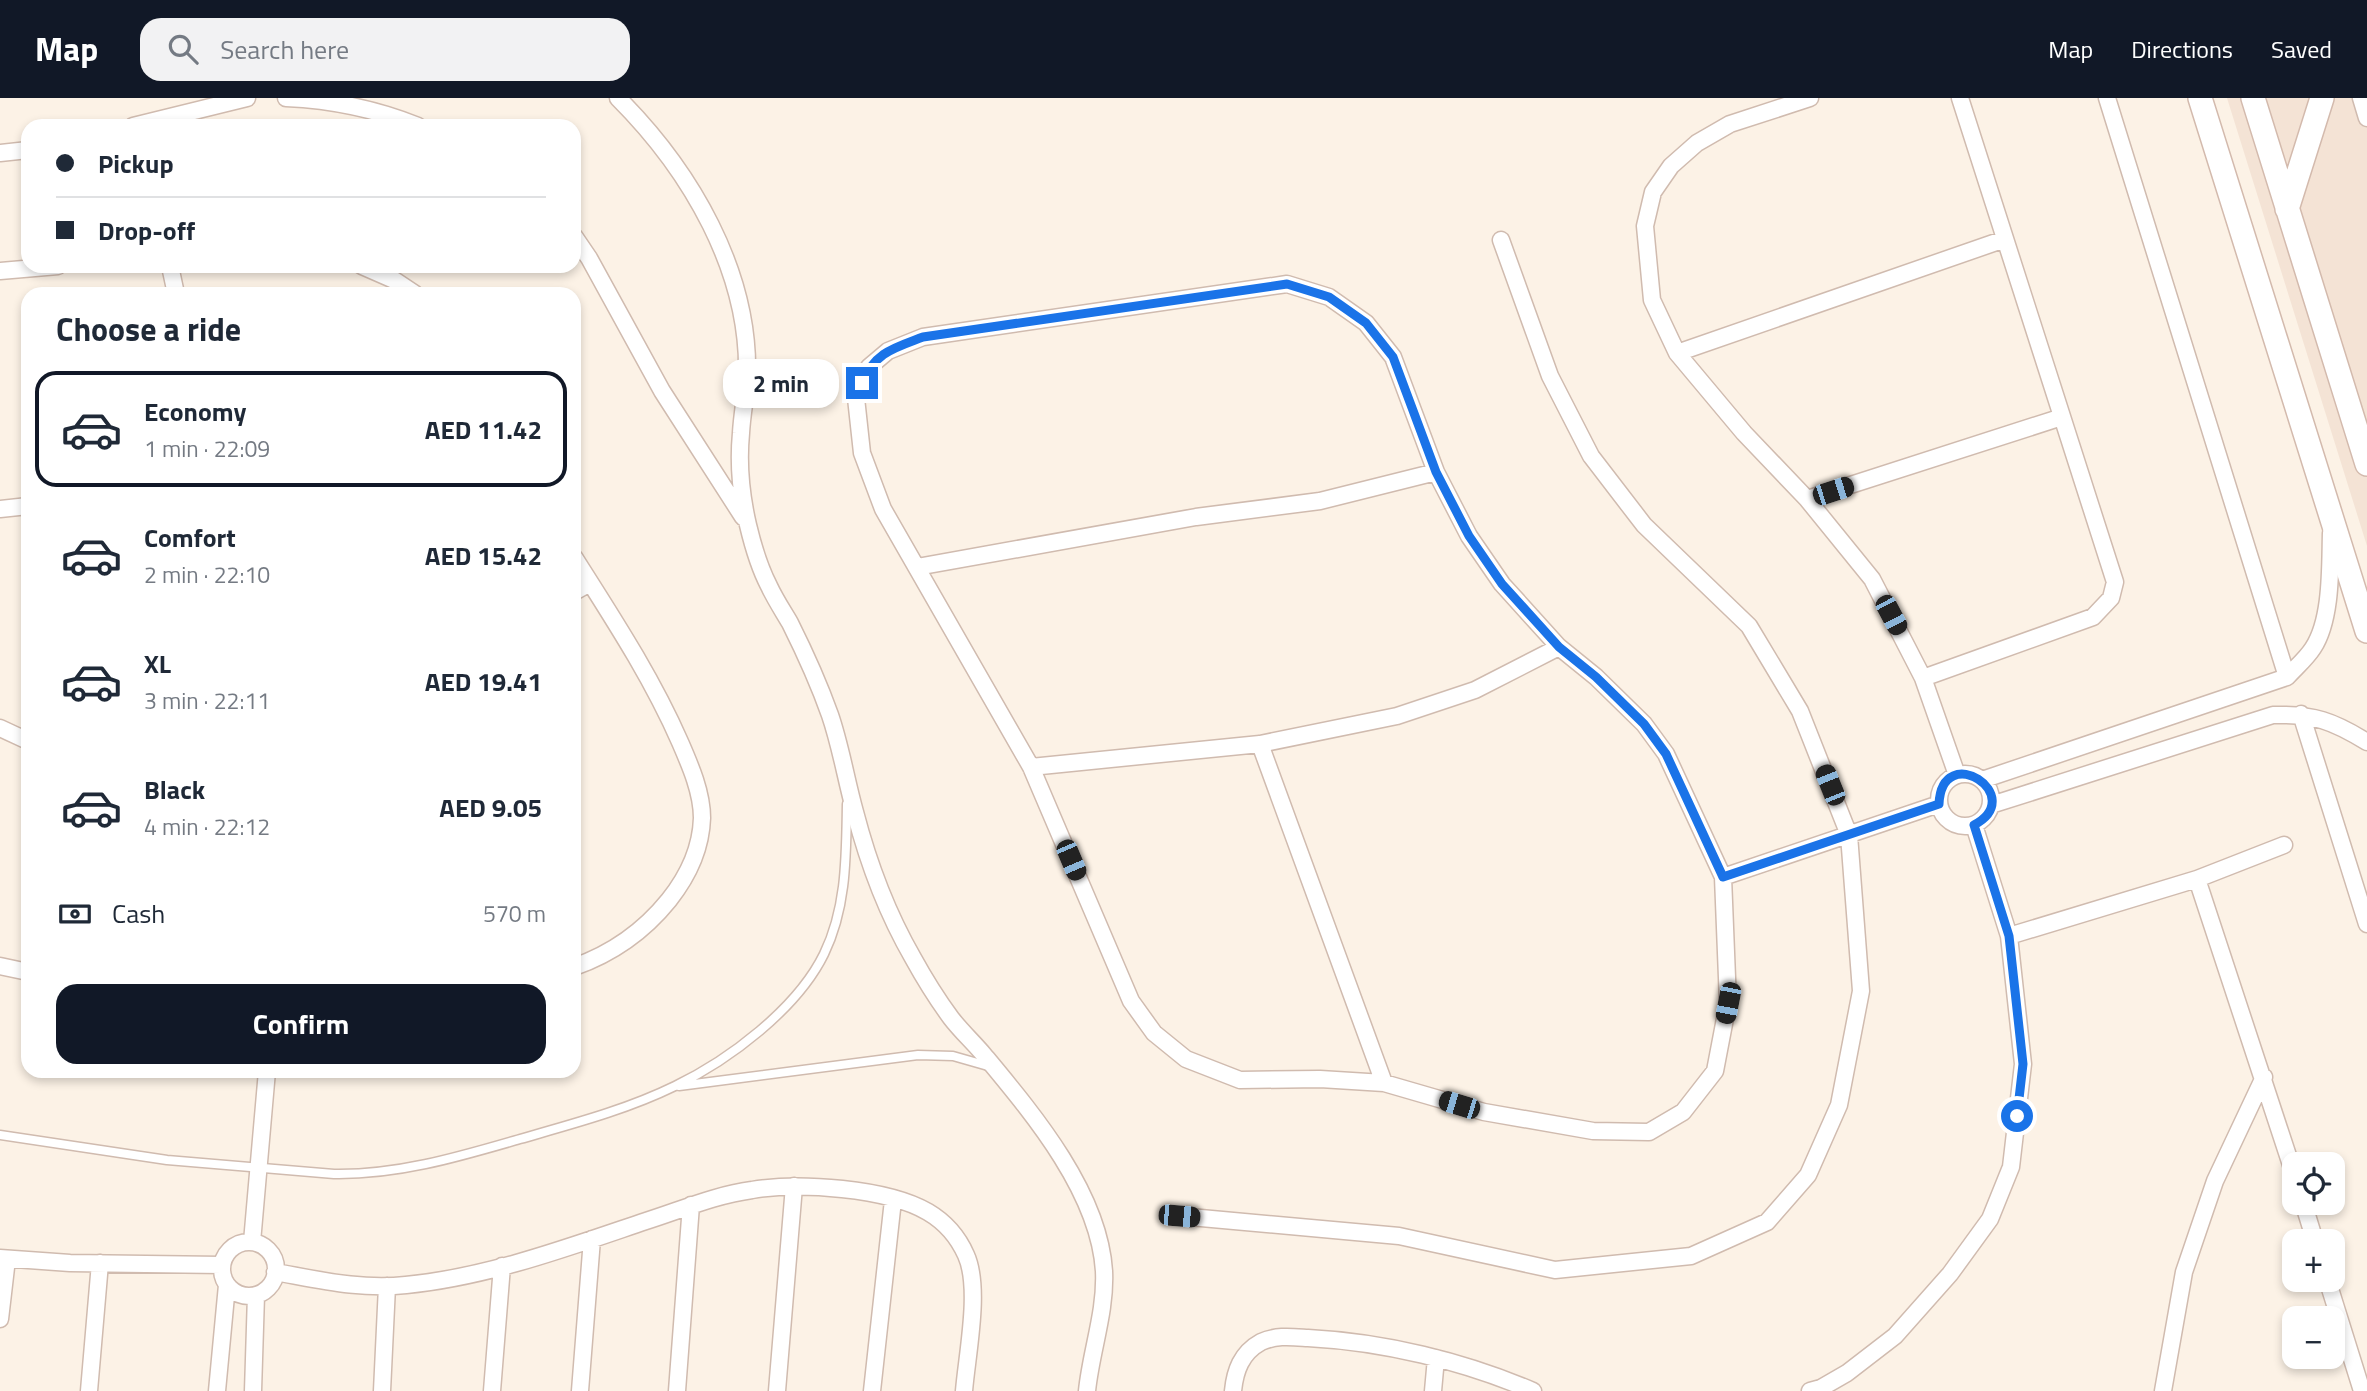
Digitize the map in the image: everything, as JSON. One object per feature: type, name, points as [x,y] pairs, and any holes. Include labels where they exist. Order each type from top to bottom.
[{"type":"street","points":[[162,119],[247,98]]},
{"type":"street","points":[[286,98],[341,104],[397,119]]},
{"type":"street","points":[[618,98],[638,118],[679,172],[697,200],[732,275],[739,298],[746,350],[747,378],[740,464],[748,525],[769,587],[803,649],[830,716],[871,862],[911,954],[953,1020],[997,1070],[1054,1147],[1087,1203],[1104,1271],[1103,1296],[1087,1391]]},
{"type":"street","points":[[1810,98],[1730,124],[1697,143],[1671,166],[1653,192],[1645,226],[1652,300],[1677,353],[1744,433],[1807,499],[1872,579],[1923,678],[1957,775]]},
{"type":"street","points":[[1923,678],[2093,617],[2111,598],[2115,582],[1960,98]]},
{"type":"street","points":[[2107,98],[2287,677]]},
{"type":"street","points":[[2200,98],[2367,631]]},
{"type":"street","points":[[2252,98],[2367,464]]},
{"type":"street","points":[[2287,209],[2322,98]]},
{"type":"street","points":[[2361,98],[2367,118]]},
{"type":"street","points":[[0,153],[21,151]]},
{"type":"street","points":[[1677,353],[2005,239]]},
{"type":"street","points":[[1179,1216],[1399,1236],[1555,1270],[1691,1256],[1766,1222],[1808,1175],[1839,1105],[1861,991],[1849,835],[1800,711],[1749,626],[1644,525],[1591,456],[1550,376],[1501,240]]},
{"type":"street","points":[[581,246],[662,391],[748,525]]},
{"type":"street","points":[[0,271],[21,269]]},
{"type":"street","points":[[378,273],[404,287]]},
{"type":"street","points":[[1287,284],[1329,297],[1366,323],[1393,357],[1436,472],[1469,536],[1502,584],[1559,647],[1596,677],[1644,724],[1666,754],[1723,877],[1728,1003],[1715,1071],[1683,1112],[1649,1132],[1593,1131],[1484,1112],[1384,1083],[1320,1079],[1240,1080],[1186,1059],[1154,1033],[1131,1001],[1031,767],[917,567],[883,509],[862,453],[856,398],[869,367],[888,351],[923,337],[1287,284]]},
{"type":"street","points":[[1807,499],[2062,417]]},
{"type":"street","points":[[917,567],[1196,517],[1320,501],[1436,472]]},
{"type":"street","points":[[0,509],[21,507]]},
{"type":"street","points":[[1983,780],[2287,677],[2314,648],[2325,616],[2330,573],[2331,517]]},
{"type":"street","points":[[581,568],[640,663],[675,732],[689,762],[700,799],[701,823],[694,861],[687,876],[661,910],[622,943],[581,964]]},
{"type":"street","points":[[581,588],[590,583]]},
{"type":"street","points":[[1031,767],[1260,744],[1397,716],[1475,690],[1559,647]]},
{"type":"street","points":[[1991,805],[2273,715],[2301,715],[2339,725],[2367,742]]},
{"type":"street","points":[[2301,715],[2367,924]]},
{"type":"street","points":[[0,728],[21,738]]},
{"type":"street","points":[[1260,744],[1384,1083]]},
{"type":"street","points":[[1957,775],[1975,775],[1983,780],[1992,796],[1991,805],[1982,821],[1965,827],[1956,825],[1942,813],[1939,804],[1943,787],[1948,780],[1957,775]]},
{"type":"street","points":[[1723,877],[1939,804]]},
{"type":"street","points":[[1818,1390],[1847,1373],[1895,1336],[1950,1274],[1990,1219],[2011,1167],[2023,1064],[2009,936],[1974,825]]},
{"type":"street","points":[[2009,936],[2197,879],[2284,845]]},
{"type":"street","points":[[2197,879],[2287,1152]]},
{"type":"street","points":[[0,966],[21,970]]},
{"type":"street","points":[[2163,1391],[2184,1272],[2215,1181],[2264,1077]]},
{"type":"street","points":[[252,1242],[266,1078]]},
{"type":"street","points":[[275,1272],[360,1287],[407,1285],[502,1266],[727,1194],[794,1186],[834,1188],[914,1206],[952,1231],[967,1258],[973,1289],[964,1391]]},
{"type":"street","points":[[777,1391],[794,1186]]},
{"type":"street","points":[[872,1391],[893,1200]]},
{"type":"street","points":[[677,1391],[691,1205]]},
{"type":"street","points":[[580,1391],[592,1239]]},
{"type":"street","points":[[241,1242],[252,1242],[262,1245],[270,1252],[275,1262],[275,1272],[272,1282],[265,1290],[256,1295],[245,1296],[227,1285],[222,1265],[225,1255],[232,1247],[241,1242]]},
{"type":"street","points":[[0,1319],[4,1258],[100,1264],[222,1265]]},
{"type":"street","points":[[89,1391],[100,1264]]},
{"type":"street","points":[[492,1391],[502,1266]]},
{"type":"street","points":[[217,1391],[227,1285]]},
{"type":"street","points":[[382,1391],[387,1286]]},
{"type":"street","points":[[2331,1292],[2362,1391]]},
{"type":"street","points":[[253,1391],[256,1295]]},
{"type":"street","points":[[1233,1391],[1235,1372],[1245,1354],[1260,1343],[1277,1337],[1335,1339],[1436,1358],[1501,1378],[1532,1391]]},
{"type":"street","points":[[1433,1391],[1436,1358]]},
{"type":"lane","points":[[0,1135],[167,1160],[361,1175],[432,1164],[600,1116],[676,1086],[709,1067],[769,1024],[806,982],[823,956],[833,932],[845,883],[848,783]]},
{"type":"lane","points":[[676,1086],[918,1055],[953,1056],[997,1070]]},
{"type":"shaded area","points":[[2227,98],[2367,98],[2367,546]]},
{"type":"route","points":[[862,383],[869,367],[888,351],[923,337],[1287,284],[1329,297],[1366,323],[1393,357],[1436,472],[1469,536],[1502,584],[1559,647],[1596,677],[1644,724],[1666,754],[1723,877],[1939,804],[1943,787],[1957,775],[1975,775],[1983,780],[1992,796],[1991,805],[1988,814],[1974,825],[2009,936],[2023,1064],[2017,1116]]}]
